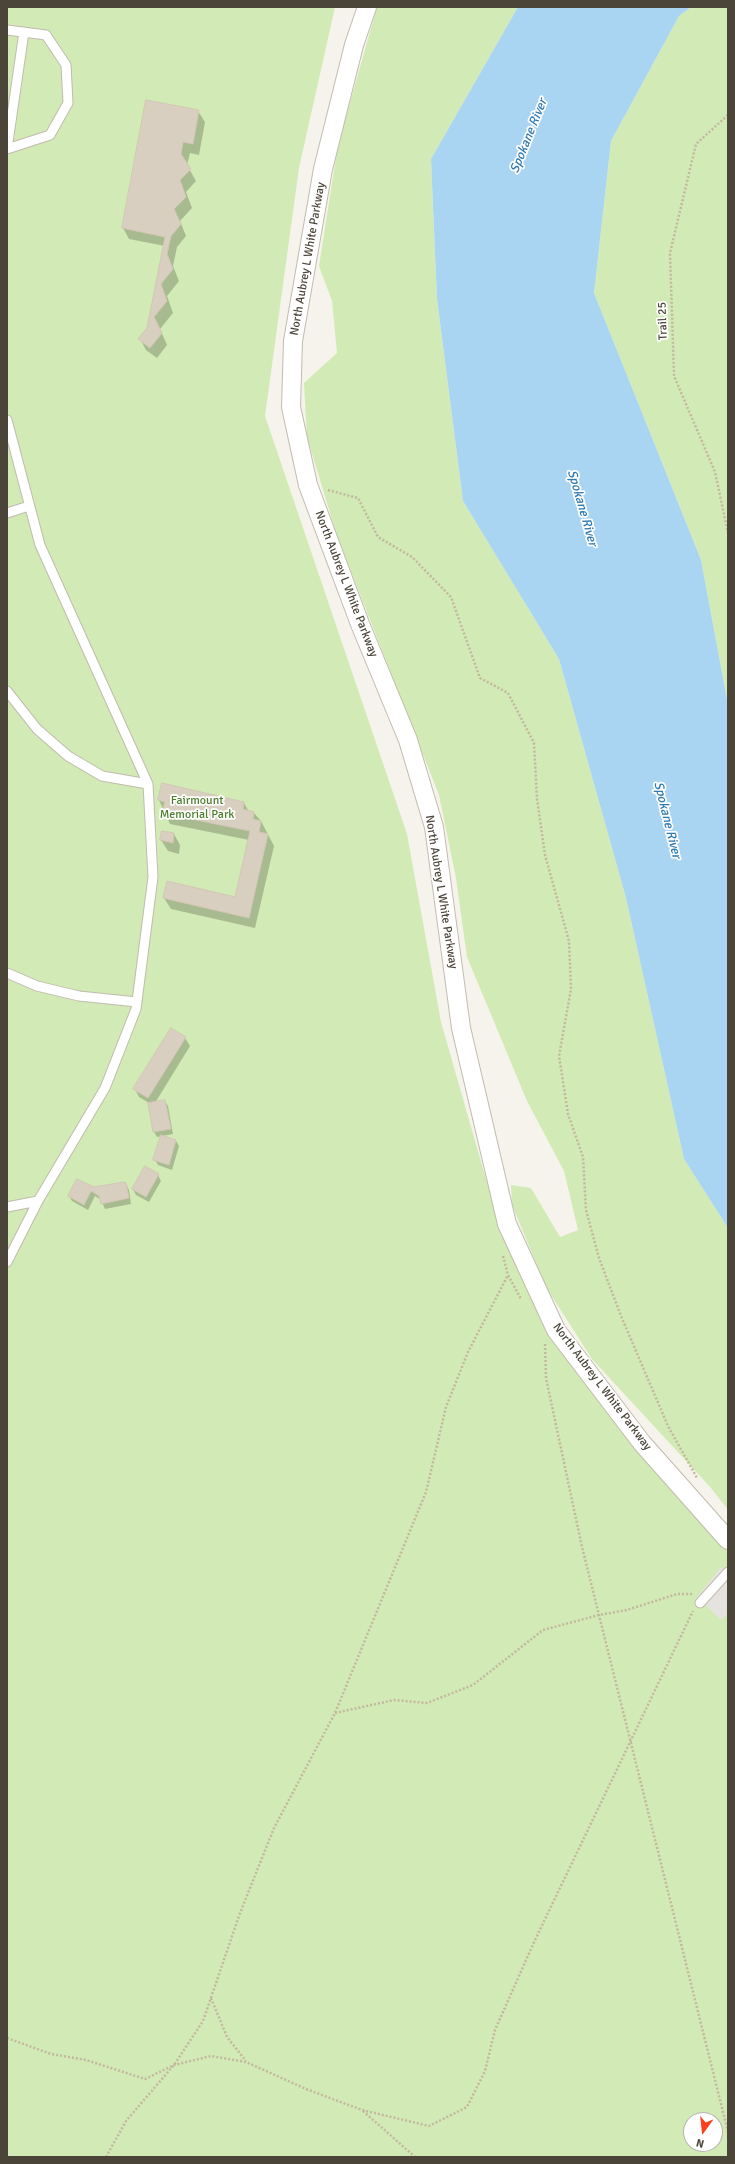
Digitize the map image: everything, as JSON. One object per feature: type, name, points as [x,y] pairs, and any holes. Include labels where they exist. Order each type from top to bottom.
[{"type":"street","name":"North Aubrey L White Parkway","points":[[367,7],[354,45],[323,169],[293,341],[291,408],[308,485],[360,624],[408,740],[434,827],[461,1028],[507,1224],[556,1330],[642,1443],[728,1540]]},
{"type":"lane","points":[[7,30],[24,32],[46,35],[66,65],[68,103],[50,135],[7,149],[24,32]]},
{"type":"lane","points":[[7,420],[40,545],[148,784],[154,877],[136,1009],[105,1088],[38,1201],[7,1262]]},
{"type":"lane","points":[[7,513],[30,506]]},
{"type":"lane","points":[[7,691],[37,729],[68,756],[102,776],[148,784]]},
{"type":"lane","points":[[7,973],[37,986],[79,996],[137,1002]]},
{"type":"lane","points":[[7,1207],[38,1201]]},
{"type":"lane","points":[[700,1603],[728,1572]]},
{"type":"path","name":"Trail 25","points":[[728,116],[696,144],[670,253],[674,376],[714,472],[728,533]]},
{"type":"path","points":[[308,485],[358,498],[378,537],[412,557],[451,597],[480,678],[508,693],[534,743],[537,799],[545,855],[569,941],[571,989],[559,1056],[568,1114],[583,1157],[586,1210],[599,1258],[621,1316],[668,1426],[699,1482]]},
{"type":"path","points":[[106,2157],[126,2121],[174,2065],[202,2021],[240,1913],[274,1828],[335,1713],[426,1492],[446,1407],[451,1393],[468,1352],[508,1275]]},
{"type":"path","points":[[544,1341],[546,1378],[582,1547],[728,2132]]},
{"type":"path","points":[[335,1713],[394,1700],[427,1702],[473,1685],[543,1630],[599,1615],[627,1610],[677,1594],[709,1594]]},
{"type":"path","points":[[7,2038],[51,2054],[86,2060],[145,2079],[174,2065],[211,2056],[246,2062],[306,2089],[362,2110],[429,2126],[467,2107],[484,2071],[495,2030],[532,1946],[631,1742],[691,1613],[700,1603]]},
{"type":"path","points":[[210,1998],[227,2037],[246,2062]]},
{"type":"path","points":[[362,2110],[415,2157]]},
{"type":"green space","name":"Fairmount Memorial Park","points":[[7,7],[335,7],[299,168],[265,416],[407,834],[441,1022],[498,1221],[549,1334],[728,1548],[728,2157],[7,2157]]},
{"type":"green space","points":[[377,7],[518,7],[431,159],[437,299],[463,501],[559,659],[626,898],[684,1159],[728,1228],[728,1510],[711,1488],[592,1359],[546,1287],[512,1205],[511,1185],[531,1188],[560,1237],[578,1230],[564,1171],[527,1101],[467,957],[456,878],[439,795],[337,536],[307,437],[304,383],[337,353],[332,301],[319,266],[338,145]]},
{"type":"green space","points":[[691,7],[728,7],[728,705],[701,560],[594,293],[611,141],[679,16]]},
{"type":"shaded area","points":[[721,1567],[728,1574],[728,1613],[721,1620],[697,1597]]},
{"type":"water","name":"Spokane River","points":[[518,7],[691,7],[679,16],[611,141],[594,293],[701,560],[728,705],[728,1228],[684,1159],[626,898],[559,659],[463,501],[437,299],[431,159]]},
{"type":"building","points":[[146,100],[199,110],[193,144],[183,142],[181,154],[191,169],[180,180],[186,197],[174,209],[181,224],[171,236],[167,254],[173,269],[161,284],[167,301],[154,317],[162,333],[150,348],[138,339],[147,328],[165,237],[122,228]]},
{"type":"building","points":[[162,783],[244,802],[243,809],[254,812],[253,819],[261,821],[259,832],[268,834],[249,918],[163,898],[167,881],[235,897],[250,831],[162,813],[165,802],[158,800]]},
{"type":"building","points":[[162,831],[174,833],[173,843],[160,840]]},
{"type":"building","points":[[171,1028],[186,1037],[148,1098],[133,1089]]},
{"type":"building","points":[[165,1100],[171,1129],[153,1132],[148,1103]]},
{"type":"building","points":[[161,1135],[176,1140],[169,1165],[153,1160]]},
{"type":"building","points":[[145,1166],[159,1174],[146,1197],[132,1189]]},
{"type":"building","points":[[77,1179],[94,1187],[124,1182],[126,1183],[129,1198],[101,1204],[99,1196],[91,1191],[84,1205],[68,1196]]}]
